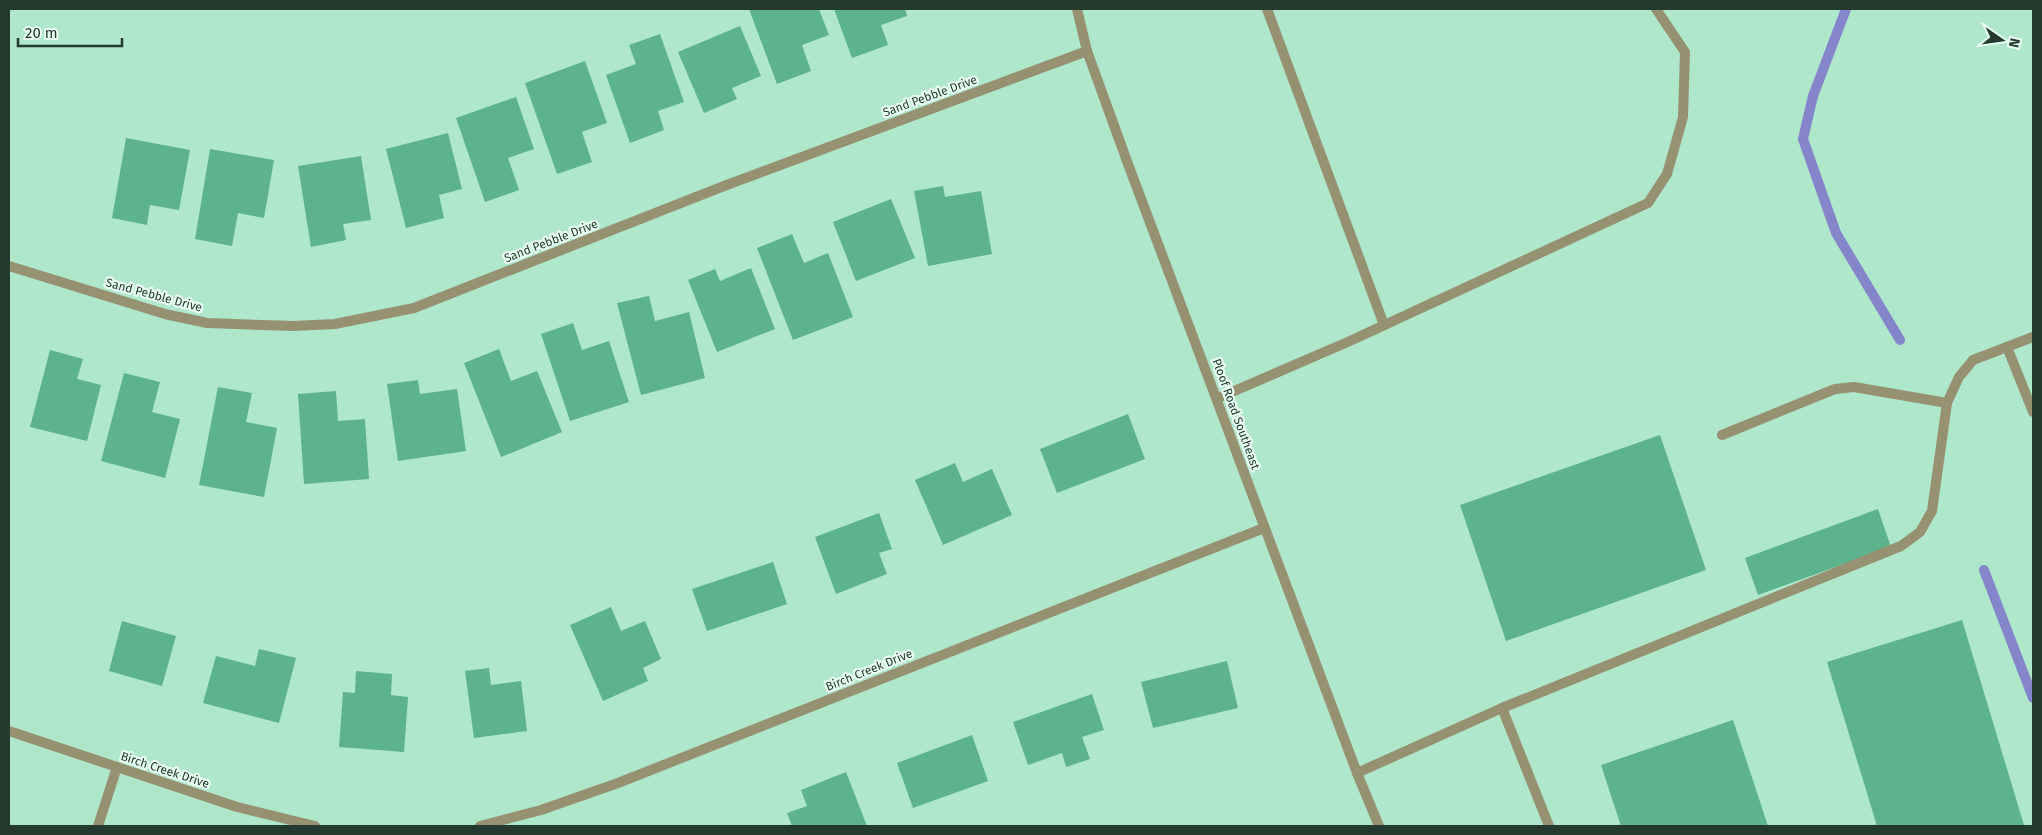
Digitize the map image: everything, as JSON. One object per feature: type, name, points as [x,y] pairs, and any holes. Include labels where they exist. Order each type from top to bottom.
[{"type":"street","name":"Ploof Road Southeast","points":[[1077,9],[1087,51],[1218,398],[1264,528],[1379,826]]},
{"type":"street","points":[[1267,9],[1384,325]]},
{"type":"street","points":[[1218,398],[1384,325],[1648,203],[1667,174],[1683,117],[1685,52],[1656,9]]},
{"type":"street","name":"Sand Pebble Drive","points":[[9,266],[165,314],[207,323],[293,326],[335,324],[375,318],[414,308],[724,186],[1087,51]]},
{"type":"street","points":[[1357,773],[1502,708],[1902,546],[1920,532],[1932,510],[1947,403],[1959,377],[1972,360],[2033,337]]},
{"type":"street","points":[[2007,347],[2033,412]]},
{"type":"street","points":[[1722,435],[1835,390],[1854,387],[1947,403]]},
{"type":"street","name":"Birch Creek Drive","points":[[480,826],[542,810],[618,783],[1264,528]]},
{"type":"street","points":[[1502,708],[1549,826]]},
{"type":"street","name":"Birch Creek Drive","points":[[9,731],[237,807],[315,826]]},
{"type":"street","points":[[98,826],[117,767]]},
{"type":"building","points":[[749,9],[819,9],[829,35],[802,45],[811,71],[777,84]]},
{"type":"building","points":[[834,9],[905,9],[907,16],[881,25],[888,45],[852,58]]},
{"type":"building","points":[[740,26],[761,76],[732,88],[737,99],[704,113],[678,52]]},
{"type":"building","points":[[660,34],[684,102],[658,111],[664,130],[630,143],[606,75],[636,64],[629,45]]},
{"type":"building","points":[[585,61],[607,123],[582,132],[592,162],[557,174],[525,83]]},
{"type":"building","points":[[516,97],[534,149],[508,158],[519,190],[485,202],[456,118]]},
{"type":"building","points":[[448,133],[462,189],[439,195],[444,218],[406,228],[386,149]]},
{"type":"building","points":[[126,138],[190,150],[179,210],[150,205],[147,225],[112,218]]},
{"type":"building","points":[[210,149],[274,160],[264,218],[238,213],[232,246],[195,239]]},
{"type":"building","points":[[361,156],[371,220],[343,224],[346,240],[311,247],[298,166]]},
{"type":"building","points":[[943,186],[945,197],[981,191],[992,254],[928,266],[914,191]]},
{"type":"building","points":[[891,199],[915,258],[856,281],[833,222]]},
{"type":"building","points":[[792,234],[804,263],[828,253],[853,317],[793,340],[757,248]]},
{"type":"building","points":[[751,268],[775,329],[717,352],[688,280],[715,269],[720,281]]},
{"type":"building","points":[[649,296],[655,321],[689,312],[705,378],[641,395],[617,303]]},
{"type":"building","points":[[573,323],[582,350],[609,341],[629,402],[570,421],[541,334]]},
{"type":"building","points":[[499,349],[511,381],[537,371],[562,432],[501,457],[464,363]]},
{"type":"building","points":[[50,350],[83,359],[77,379],[101,385],[87,441],[30,427]]},
{"type":"building","points":[[124,373],[160,382],[152,412],[180,419],[165,478],[101,461]]},
{"type":"building","points":[[418,380],[420,394],[457,389],[466,451],[398,461],[387,384]]},
{"type":"building","points":[[218,387],[252,393],[246,422],[277,428],[264,497],[199,485]]},
{"type":"building","points":[[336,391],[338,421],[365,419],[369,479],[304,484],[298,394]]},
{"type":"building","points":[[1128,414],[1145,459],[1057,493],[1040,449]]},
{"type":"building","points":[[1660,435],[1706,570],[1506,641],[1460,505]]},
{"type":"building","points":[[955,463],[963,482],[992,469],[1012,515],[943,545],[915,480]]},
{"type":"building","points":[[1878,509],[1891,547],[1758,595],[1745,558]]},
{"type":"building","points":[[879,513],[892,549],[879,553],[887,574],[836,594],[815,537]]},
{"type":"building","points":[[773,562],[787,604],[707,631],[692,589]]},
{"type":"building","points":[[611,607],[621,631],[645,621],[661,659],[643,668],[648,681],[603,701],[570,625]]},
{"type":"building","points":[[1962,620],[2024,825],[1877,826],[1827,662]]},
{"type":"building","points":[[122,621],[176,636],[162,686],[109,671]]},
{"type":"building","points":[[259,649],[296,658],[279,723],[203,703],[216,656],[255,666]]},
{"type":"building","points":[[1227,661],[1238,708],[1153,728],[1141,682]]},
{"type":"building","points":[[489,668],[491,685],[521,681],[527,731],[474,738],[465,671]]},
{"type":"building","points":[[356,671],[392,674],[391,695],[408,697],[404,752],[339,747],[343,692],[355,693]]},
{"type":"building","points":[[1092,694],[1104,730],[1082,737],[1090,759],[1066,767],[1062,753],[1028,765],[1013,722]]},
{"type":"building","points":[[1733,720],[1768,826],[1621,826],[1601,765]]},
{"type":"building","points":[[972,735],[988,781],[913,808],[897,763]]},
{"type":"building","points":[[846,772],[867,826],[792,826],[787,813],[807,806],[801,790]]},
{"type":"waterway","points":[[1846,9],[1813,96],[1803,139],[1836,233],[1900,340]]},
{"type":"waterway","points":[[1984,570],[2033,698]]}]
